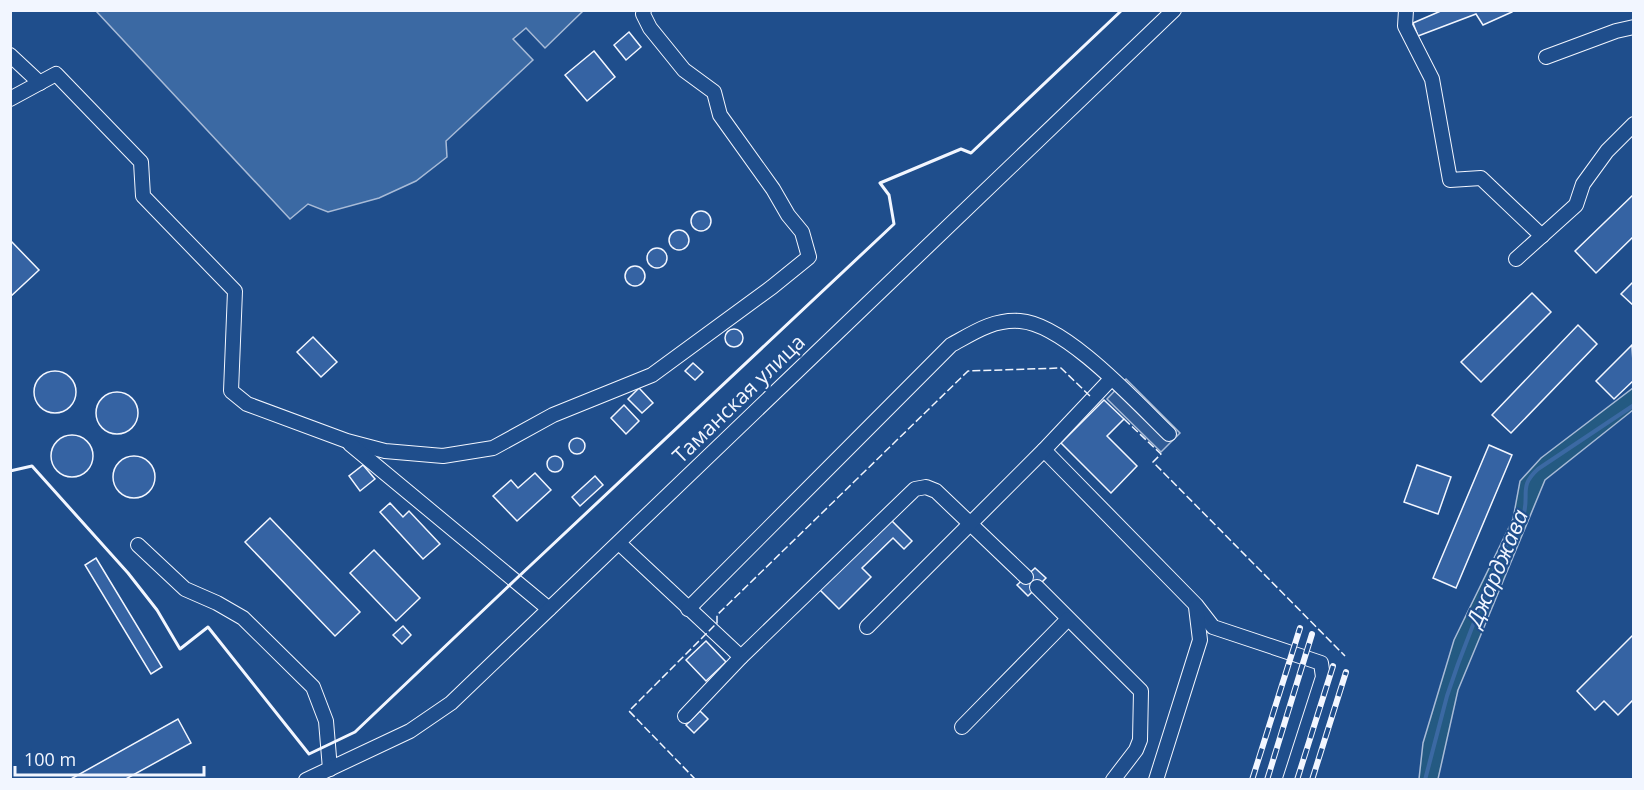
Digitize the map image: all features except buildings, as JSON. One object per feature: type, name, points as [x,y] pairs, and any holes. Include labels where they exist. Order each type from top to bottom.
[{"type":"street","points":[[10,99],[56,74],[141,162],[143,196],[235,291],[231,391],[247,404],[346,441],[385,451],[443,456],[493,448],[553,416],[652,375],[809,257],[802,232],[720,115],[714,92],[684,70],[650,27],[643,14],[644,10]]},
{"type":"street","name":"Таманская улица","points":[[306,780],[411,731],[451,703],[1174,10]]},
{"type":"street","points":[[1406,10],[1404,26],[1432,79],[1450,180],[1480,178],[1542,236]]},
{"type":"street","points":[[1546,57],[1616,31],[1634,27]]},
{"type":"street","points":[[10,55],[40,83]]},
{"type":"street","points":[[1516,259],[1576,205],[1582,184],[1607,151],[1634,124]]},
{"type":"street","points":[[688,609],[951,345],[985,325],[1020,321],[1046,329],[1085,353],[1169,434]]},
{"type":"street","points":[[867,627],[1044,450],[1111,379]]},
{"type":"street","points":[[346,441],[549,609]]},
{"type":"street","points":[[1044,450],[1196,604],[1214,627],[1321,663],[1323,677],[1290,780]]},
{"type":"street","points":[[685,716],[741,657],[915,489],[926,487],[936,491],[1026,576]]},
{"type":"street","points":[[619,543],[741,657]]},
{"type":"street","points":[[138,546],[185,589],[243,618],[313,687],[326,720],[330,769]]},
{"type":"street","points":[[1037,587],[1141,691],[1140,740],[1136,750],[1113,780]]},
{"type":"street","points":[[1156,780],[1200,640],[1196,604]]},
{"type":"street","points":[[962,727],[1068,619]]},
{"type":"shaded area","points":[[96,11],[583,11],[545,48],[526,28],[513,39],[533,60],[446,141],[447,157],[416,181],[379,198],[328,212],[308,204],[290,219]]},
{"type":"shaded area","points":[[1126,379],[1180,433],[1161,452],[1107,399]]},
{"type":"shaded area","points":[[1633,388],[1633,410],[1545,480],[1458,690],[1438,779],[1419,779],[1423,743],[1454,640],[1513,519],[1520,481],[1541,458]]},
{"type":"waterway","name":"Джарджава","points":[[1425,780],[1447,696],[1458,664],[1498,560],[1524,513],[1528,480],[1538,469],[1634,405]]},
{"type":"railway","points":[[1252,780],[1300,628]]},
{"type":"railway","points":[[1267,780],[1312,634]]},
{"type":"railway","points":[[1297,780],[1333,666]]},
{"type":"railway","points":[[1312,780],[1346,672]]},
{"type":"fence","points":[[696,780],[629,711],[717,623],[717,615],[968,371],[1061,368],[1090,396]]},
{"type":"fence","points":[[1124,419],[1161,454],[1153,462],[1345,656]]},
{"type":"wall","points":[[10,471],[32,466],[128,573],[157,610],[180,649],[208,627],[309,754],[355,732],[894,224],[889,195],[880,183],[961,149],[971,153],[1122,10]]}]
